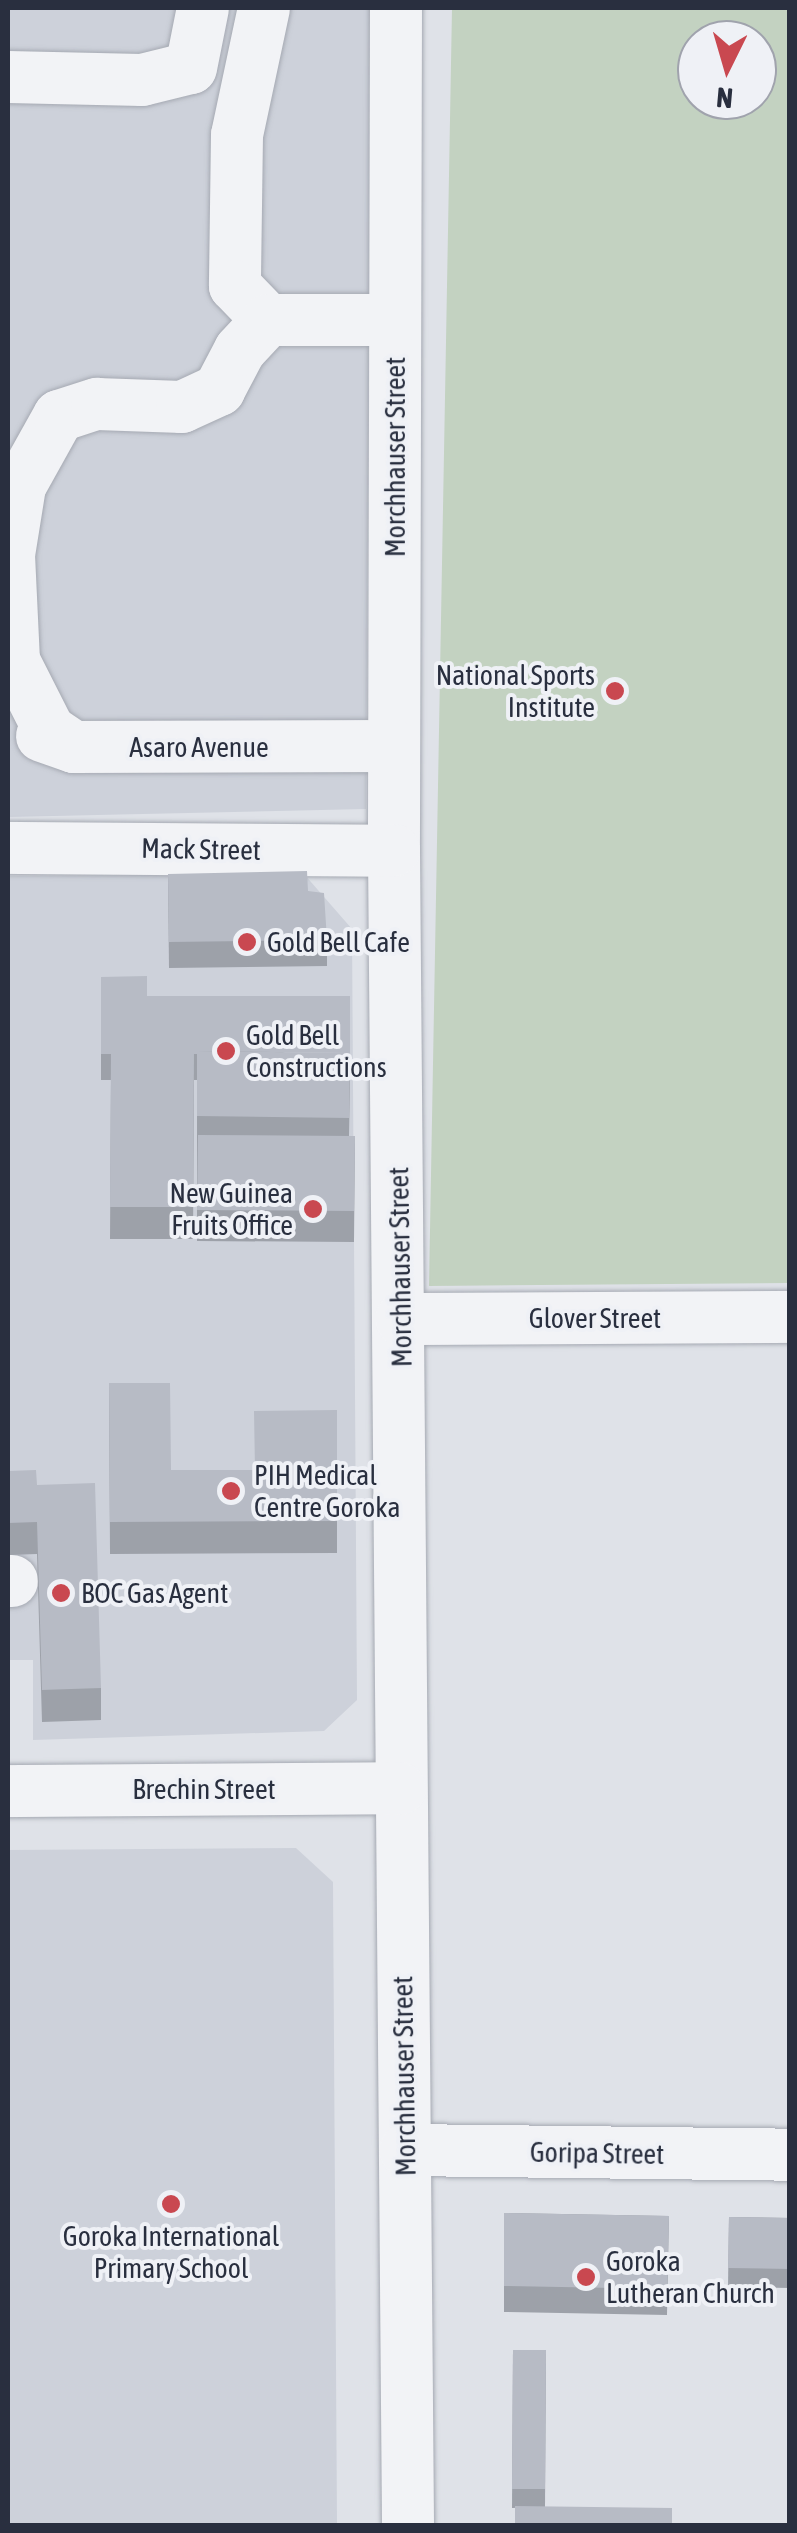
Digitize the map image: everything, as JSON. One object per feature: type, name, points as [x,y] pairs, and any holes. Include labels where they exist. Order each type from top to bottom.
[{"type":"street","points":[[8,77],[142,80],[191,68],[204,8]]},
{"type":"street","points":[[264,8],[237,135],[235,286],[268,320],[395,320]]},
{"type":"street","name":"Morchhauser Street","points":[[396,8],[394,851],[401,1319],[400,1788],[408,2526]]},
{"type":"street","points":[[74,747],[50,730],[14,661],[9,555],[20,486],[59,416],[97,404],[182,408],[220,390],[240,350],[268,320]]},
{"type":"street","name":"Asaro Avenue","points":[[8,727],[74,747],[394,746]]},
{"type":"street","name":"Mack Street","points":[[8,848],[394,851]]},
{"type":"street","name":"Glover Street","points":[[401,1319],[790,1317]]},
{"type":"street","name":"Brechin Street","points":[[8,1791],[400,1788]]},
{"type":"street","name":"Goripa Street","points":[[405,2150],[790,2154]]},
{"type":"shaded area","points":[[8,8],[371,8],[366,809],[8,817]]},
{"type":"shaded area","points":[[304,874],[352,929],[357,1700],[324,1731],[33,1740],[33,1660],[8,1660],[8,876]]},
{"type":"shaded area","name":"Goroka International Primary School","points":[[296,1848],[333,1882],[337,2525],[8,2525],[8,1850]]},
{"type":"green space","name":"National Sports Institute","points":[[452,8],[789,8],[789,1283],[429,1286]]},
{"type":"building","name":"Gold Bell Cafe","points":[[307,871],[308,891],[324,893],[327,940],[169,942],[168,874]]},
{"type":"building","points":[[147,976],[147,996],[350,996],[350,1053],[111,1050],[111,1054],[101,1054],[101,977]]},
{"type":"building","points":[[111,1050],[194,1050],[193,1207],[110,1207]]},
{"type":"building","points":[[197,1051],[350,1053],[349,1118],[197,1116]]},
{"type":"building","points":[[198,1135],[355,1136],[354,1211],[197,1210]]},
{"type":"building","points":[[109,1383],[170,1383],[171,1470],[255,1470],[254,1411],[337,1410],[337,1521],[110,1522]]},
{"type":"building","points":[[36,1470],[37,1485],[95,1483],[101,1688],[42,1690],[37,1522],[8,1523],[8,1471]]},
{"type":"building","name":"Goroka Lutheran Church","points":[[504,2213],[669,2216],[667,2289],[504,2286]]},
{"type":"building","points":[[729,2217],[790,2218],[790,2269],[728,2268]]},
{"type":"building","points":[[513,2350],[546,2350],[545,2489],[512,2489]]},
{"type":"building","points":[[515,2506],[672,2508],[672,2526],[515,2526]]},
{"type":"place","name":"National Sports Institute","points":[[615,691]]},
{"type":"place","name":"Gold Bell Cafe","points":[[247,942]]},
{"type":"place","name":"Gold Bell Constructions","points":[[226,1051]]},
{"type":"place","name":"New Guinea Fruits Office","points":[[313,1209]]},
{"type":"place","name":"PIH Medical Centre Goroka","points":[[231,1491]]},
{"type":"place","name":"BOC Gas Agent","points":[[61,1593]]},
{"type":"place","name":"Goroka International Primary School","points":[[171,2204]]},
{"type":"place","name":"Goroka Lutheran Church","points":[[586,2277]]}]
